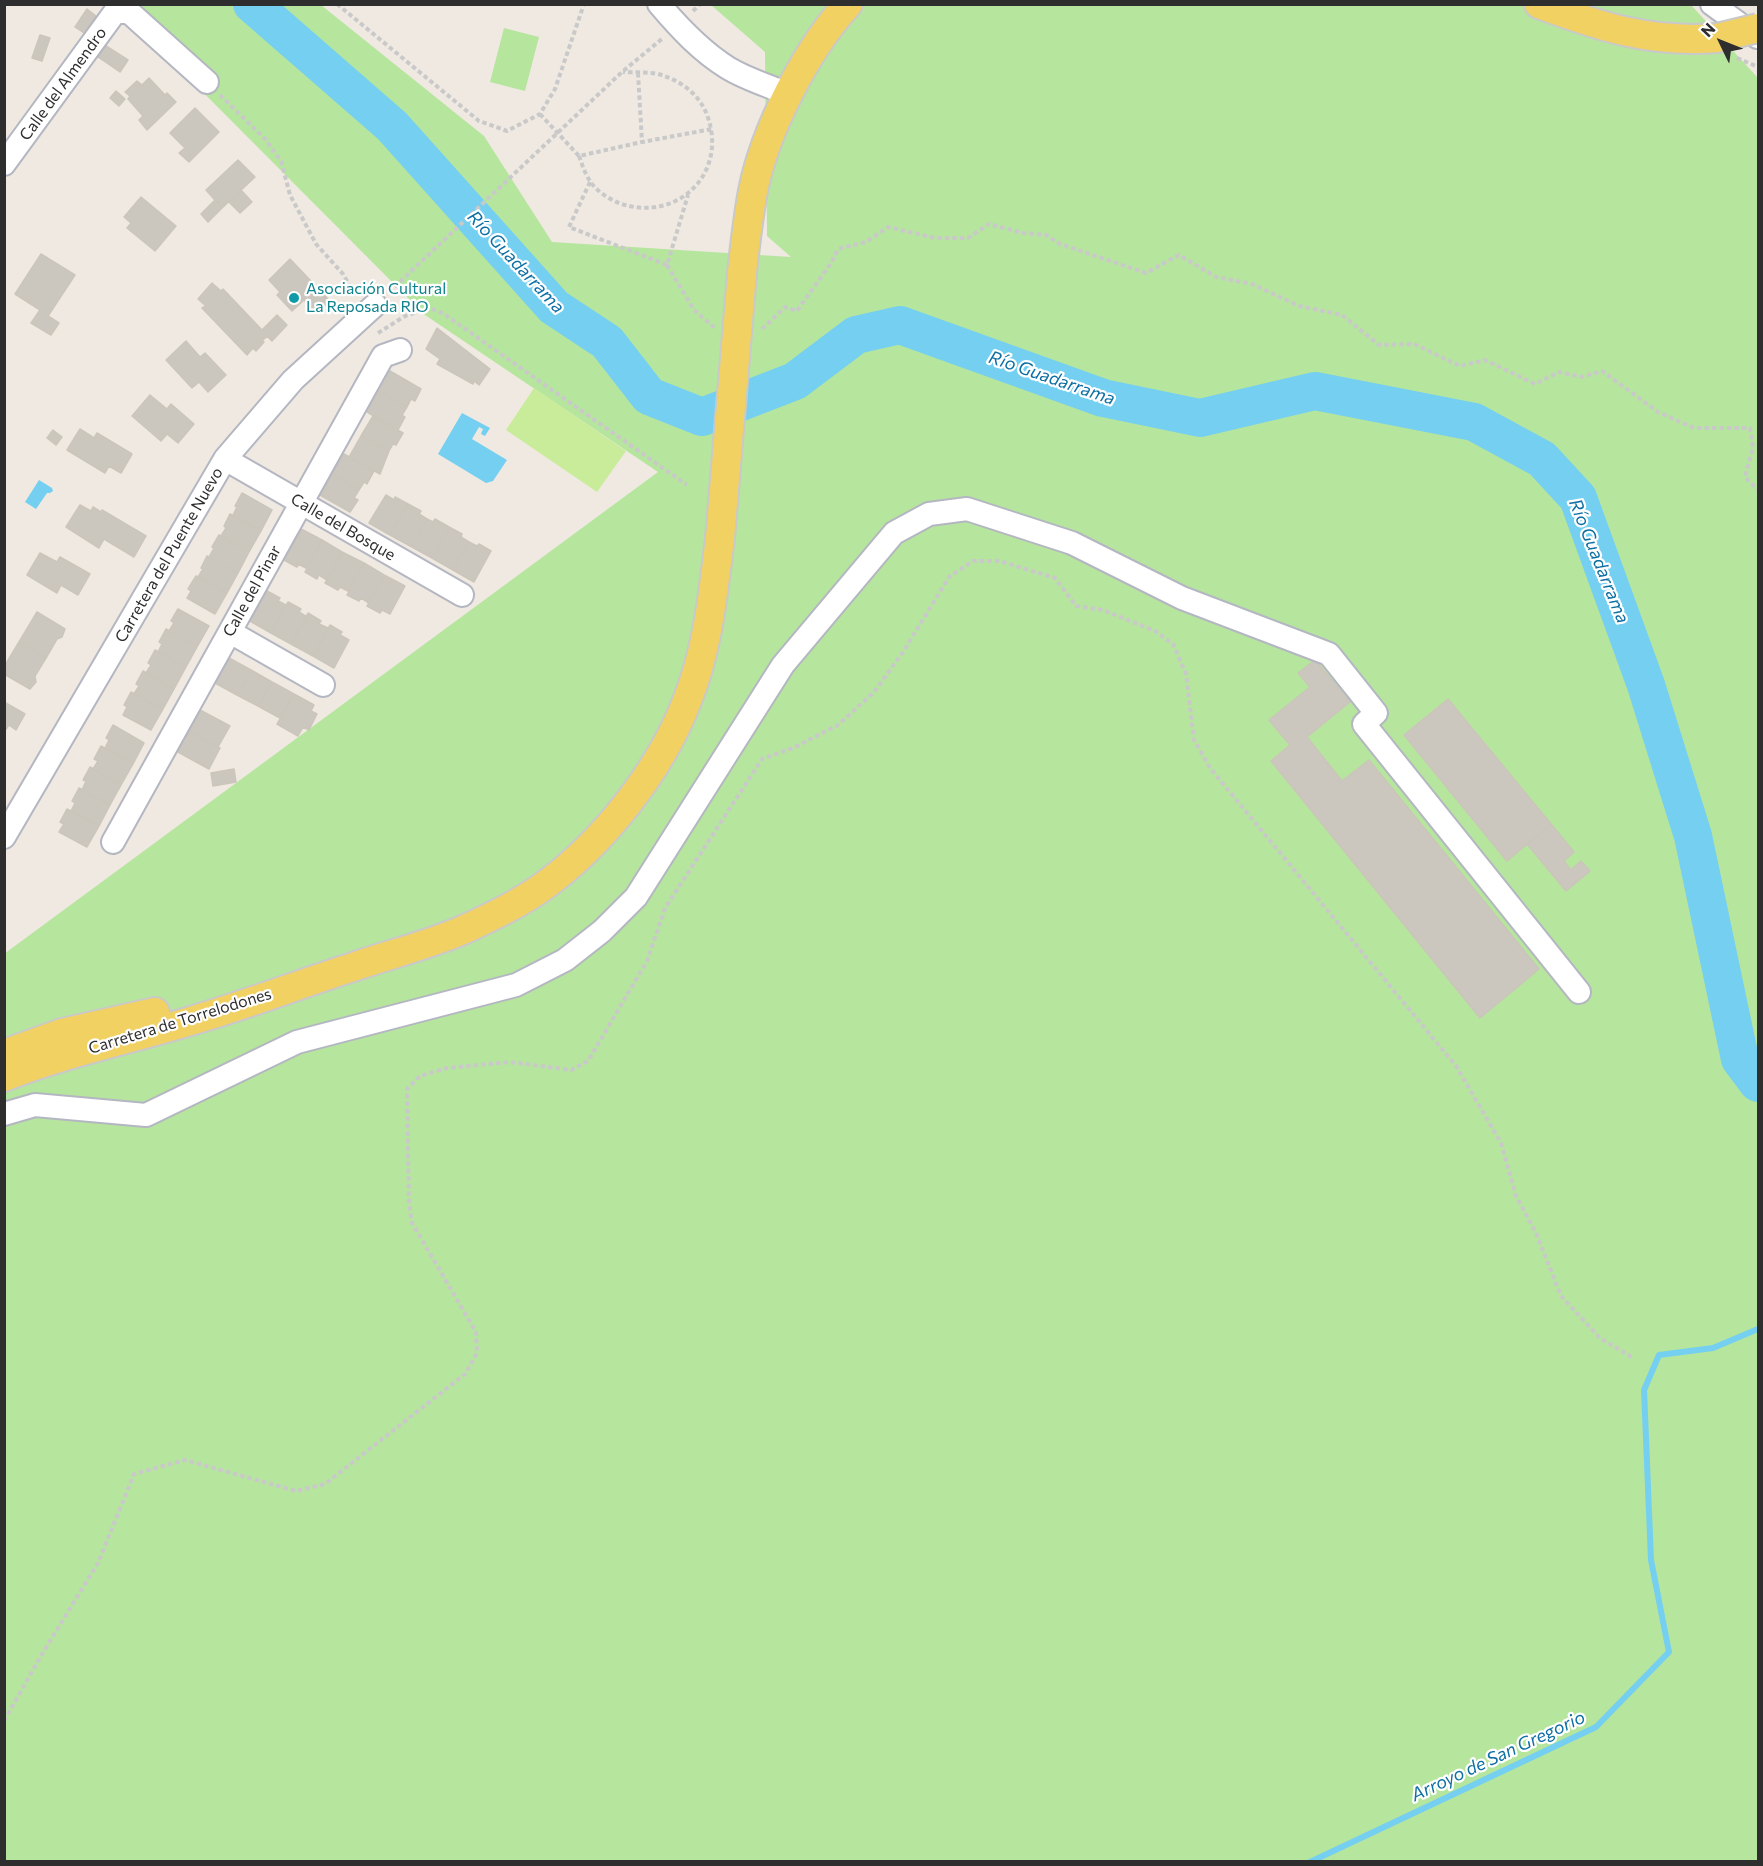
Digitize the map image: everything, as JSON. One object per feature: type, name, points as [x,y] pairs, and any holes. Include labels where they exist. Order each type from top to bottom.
[{"type":"main road","points":[[788,94],[822,37],[848,4]]},
{"type":"main road","points":[[1539,4],[1599,25],[1637,35],[1669,39],[1717,38],[1758,28]]},
{"type":"main road","name":"Carretera de Torrelodones","points":[[4,1077],[44,1061],[198,1019],[461,931],[495,915],[540,889],[571,865],[627,805],[653,768],[674,731],[687,702],[706,635],[720,538],[742,273],[753,188],[767,140],[788,94]]},
{"type":"main road","name":"Carretera de Torrelodones","points":[[4,1054],[62,1033],[356,966]]},
{"type":"street","points":[[659,4],[677,26],[701,48],[730,69],[788,94]]},
{"type":"street","points":[[1712,4],[1758,38]]},
{"type":"street","name":"Calle del Almendro","points":[[4,164],[115,12],[129,12],[207,82]]},
{"type":"street","name":"Carretera del Puente Nuevo","points":[[4,837],[225,459],[293,380],[369,310]]},
{"type":"street","name":"Calle del Pinar","points":[[113,842],[383,356],[400,350]]},
{"type":"street","name":"Calle del Bosque","points":[[225,459],[462,595]]},
{"type":"street","points":[[4,1114],[35,1105],[146,1115],[297,1042],[516,985],[566,960],[602,931],[636,897],[783,665],[894,533],[929,514],[966,509],[1072,543],[1182,598],[1329,654],[1376,713],[1364,724],[1579,992]]},
{"type":"street","points":[[230,632],[323,685]]},
{"type":"street","points":[[4,1047],[62,1033]]},
{"type":"street","points":[[4,1067],[44,1061]]},
{"type":"path","points":[[337,4],[479,121],[507,131],[540,114],[555,89],[584,4]]},
{"type":"path","points":[[207,82],[265,139],[281,161],[290,195],[316,244],[343,274],[369,310],[622,72],[700,4]]},
{"type":"path","points":[[622,72],[663,75],[686,86],[703,105],[712,129],[712,154],[702,178],[688,195],[667,265]]},
{"type":"path","points":[[638,73],[642,142]]},
{"type":"path","points":[[540,114],[579,156],[590,182],[610,199],[634,208],[660,207],[688,195]]},
{"type":"path","points":[[579,156],[712,129]]},
{"type":"path","points":[[590,182],[569,227],[667,265],[694,310],[718,330]]},
{"type":"path","points":[[758,333],[785,307],[797,311],[831,263],[838,249],[866,242],[888,227],[935,238],[968,238],[989,224],[1023,233],[1046,236],[1060,244],[1146,273],[1179,255],[1216,277],[1252,284],[1299,306],[1342,315],[1379,345],[1414,344],[1460,366],[1485,360],[1534,384],[1559,372],[1582,377],[1602,371],[1658,412],[1694,428],[1750,428],[1753,448],[1745,477],[1758,490]]},
{"type":"path","points":[[368,339],[405,316],[430,308],[444,314],[687,485]]},
{"type":"path","points":[[4,1721],[42,1654],[99,1563],[134,1474],[185,1460],[297,1491],[325,1484],[465,1374],[477,1353],[476,1332],[412,1223],[409,1204],[407,1089],[420,1076],[447,1068],[510,1062],[571,1070],[588,1061],[647,961],[665,908],[762,759],[793,748],[838,725],[874,692],[903,652],[949,577],[973,561],[999,561],[1055,578],[1076,606],[1103,610],[1155,631],[1173,644],[1186,674],[1194,740],[1210,768],[1456,1066],[1501,1143],[1516,1196],[1536,1233],[1561,1296],[1600,1338],[1633,1358]]},
{"type":"green space","points":[[116,5],[321,5],[484,136],[552,242],[791,257],[767,236],[765,52],[711,5],[1691,5],[1758,78],[1758,1861],[5,1861],[4,954],[658,472],[425,315]]},
{"type":"green space","points":[[504,28],[539,37],[525,91],[490,82]]},
{"type":"green space","points":[[534,388],[626,451],[597,492],[506,430]]},
{"type":"water","points":[[462,413],[490,428],[485,436],[481,434],[483,429],[479,427],[472,439],[507,460],[493,481],[486,483],[438,454]]},
{"type":"water","points":[[39,480],[53,491],[47,493],[36,509],[25,502]]},
{"type":"building","points":[[87,9],[96,16],[84,33],[75,27]]},
{"type":"building","points":[[40,35],[50,38],[42,61],[32,58]]},
{"type":"building","points":[[106,46],[128,60],[120,72],[98,57]]},
{"type":"building","points":[[149,78],[165,95],[167,93],[176,102],[147,130],[139,120],[143,116],[125,92],[137,81],[142,85]]},
{"type":"building","points":[[116,91],[125,99],[119,106],[110,98]]},
{"type":"building","points":[[195,108],[219,132],[189,162],[179,153],[185,148],[170,133]]},
{"type":"building","points":[[238,160],[255,177],[222,208],[206,190]]},
{"type":"building","points":[[241,190],[252,202],[240,213],[229,202]]},
{"type":"building","points":[[141,197],[176,226],[155,251],[127,228],[131,223],[124,217]]},
{"type":"building","points":[[215,200],[222,208],[208,222],[201,214]]},
{"type":"building","points":[[41,254],[75,275],[48,316],[59,323],[51,335],[31,323],[40,310],[15,294]]},
{"type":"building","points":[[290,259],[330,301],[317,313],[304,300],[292,311],[277,295],[280,292],[269,280]]},
{"type":"building","points":[[212,283],[221,291],[223,289],[262,330],[277,315],[287,325],[272,341],[267,336],[256,351],[253,348],[247,355],[202,308],[206,306],[198,299]]},
{"type":"building","points":[[437,328],[490,369],[479,385],[437,364],[440,359],[426,349]]},
{"type":"building","points":[[186,341],[200,357],[205,353],[226,375],[208,392],[199,382],[192,388],[166,360]]},
{"type":"building","points":[[390,371],[421,389],[415,401],[411,399],[407,407],[379,391]]},
{"type":"building","points":[[379,391],[407,407],[398,430],[367,412]]},
{"type":"building","points":[[150,395],[167,409],[171,404],[194,424],[178,443],[167,434],[161,441],[132,416]]},
{"type":"building","points":[[373,416],[403,433],[396,445],[393,444],[389,451],[361,436]]},
{"type":"building","points":[[80,429],[94,438],[97,433],[132,454],[121,473],[109,466],[105,473],[67,450]]},
{"type":"building","points":[[53,430],[62,437],[56,445],[47,438]]},
{"type":"building","points":[[361,436],[389,451],[380,474],[349,457]]},
{"type":"building","points":[[344,454],[374,471],[367,484],[364,482],[359,490],[332,474]]},
{"type":"building","points":[[332,474],[359,490],[354,498],[358,500],[350,512],[320,495]]},
{"type":"building","points":[[242,493],[272,510],[261,531],[233,515]]},
{"type":"building","points":[[386,495],[408,504],[390,535],[369,523]]},
{"type":"building","points":[[408,504],[421,511],[419,514],[427,519],[412,547],[390,535]]},
{"type":"building","points":[[80,505],[91,511],[93,507],[101,512],[102,510],[146,536],[134,557],[104,539],[99,548],[66,527]]},
{"type":"building","points":[[230,514],[261,531],[249,552],[221,536]]},
{"type":"building","points":[[427,519],[433,522],[435,519],[449,527],[432,558],[412,547]]},
{"type":"building","points":[[449,527],[462,534],[461,537],[469,542],[453,570],[432,558]]},
{"type":"building","points":[[301,529],[322,540],[306,568],[298,564],[297,567],[284,560]]},
{"type":"building","points":[[219,535],[249,552],[238,573],[209,557]]},
{"type":"building","points":[[322,540],[342,552],[327,580],[319,575],[317,579],[305,572]]},
{"type":"building","points":[[469,542],[477,546],[479,544],[491,551],[474,582],[453,570]]},
{"type":"building","points":[[342,552],[364,563],[348,591],[340,587],[338,590],[325,583]]},
{"type":"building","points":[[40,553],[57,562],[60,557],[90,574],[78,595],[61,585],[57,593],[27,575]]},
{"type":"building","points":[[207,556],[238,573],[227,593],[198,577]]},
{"type":"building","points":[[364,563],[384,575],[369,603],[361,598],[359,601],[347,595]]},
{"type":"building","points":[[384,575],[405,586],[390,614],[382,610],[380,613],[367,606]]},
{"type":"building","points":[[196,576],[227,593],[215,614],[187,598],[191,591],[188,589]]},
{"type":"building","points":[[267,591],[280,598],[278,601],[286,605],[271,633],[250,621]]},
{"type":"building","points":[[288,602],[301,609],[299,612],[307,617],[291,644],[271,633]]},
{"type":"building","points":[[178,609],[209,626],[197,647],[169,631],[174,623],[171,621]]},
{"type":"building","points":[[37,612],[65,629],[62,637],[57,639],[46,658],[19,642]]},
{"type":"building","points":[[308,613],[321,621],[319,624],[328,628],[313,656],[291,644]]},
{"type":"building","points":[[330,625],[342,632],[340,635],[349,640],[334,668],[313,656]]},
{"type":"building","points":[[166,629],[197,647],[186,667],[158,652],[162,644],[159,642]]},
{"type":"building","points":[[19,642],[46,658],[35,676],[36,682],[30,689],[4,674],[4,667]]},
{"type":"building","points":[[155,650],[186,667],[174,689],[146,673]]},
{"type":"building","points":[[229,658],[251,670],[237,695],[215,683]]},
{"type":"building","points":[[1315,660],[1350,702],[1307,737],[1342,781],[1369,760],[1539,969],[1480,1018],[1271,761],[1290,745],[1269,720],[1310,687],[1298,673]]},
{"type":"building","points":[[251,670],[272,682],[258,706],[237,695]]},
{"type":"building","points":[[143,671],[174,689],[163,709],[134,694]]},
{"type":"building","points":[[272,682],[294,694],[280,718],[258,706]]},
{"type":"building","points":[[131,692],[163,709],[151,730],[123,715],[127,707],[124,705]]},
{"type":"building","points":[[294,694],[314,705],[311,711],[317,714],[309,730],[303,727],[298,736],[277,724]]},
{"type":"building","points":[[1448,699],[1551,824],[1507,861],[1404,735]]},
{"type":"building","points":[[4,702],[25,714],[16,730],[9,725],[4,732]]},
{"type":"building","points":[[200,710],[230,726],[218,747],[189,731]]},
{"type":"building","points":[[113,725],[144,743],[133,764],[105,748],[109,740],[106,738]]},
{"type":"building","points":[[189,731],[220,748],[209,769],[178,752]]},
{"type":"building","points":[[101,746],[133,764],[121,785],[93,769],[98,761],[94,759]]},
{"type":"building","points":[[90,767],[121,785],[110,805],[82,790],[86,781],[83,780]]},
{"type":"building","points":[[234,769],[236,782],[213,786],[211,773]]},
{"type":"building","points":[[79,788],[110,805],[99,826],[71,811],[75,803],[72,801]]},
{"type":"building","points":[[67,809],[99,826],[87,847],[59,832],[64,824],[60,822]]},
{"type":"building","points":[[1551,824],[1574,852],[1564,861],[1571,870],[1581,861],[1590,871],[1566,891],[1527,844]]},
{"type":"waterway","name":"Río Guadarrama","points":[[252,4],[392,126],[554,307],[607,342],[649,396],[702,417],[795,381],[856,335],[900,325],[1103,398],[1200,418],[1315,391],[1474,422],[1542,459],[1578,498],[1646,685],[1693,836],[1740,1059],[1758,1083]]},
{"type":"waterway","name":"Arroyo de San Gregorio","points":[[1310,1862],[1596,1727],[1669,1652],[1651,1560],[1644,1390],[1659,1355],[1713,1348],[1758,1329]]},
{"type":"place","name":"Asociación Cultural La Reposada RIO","points":[[294,298]]}]
